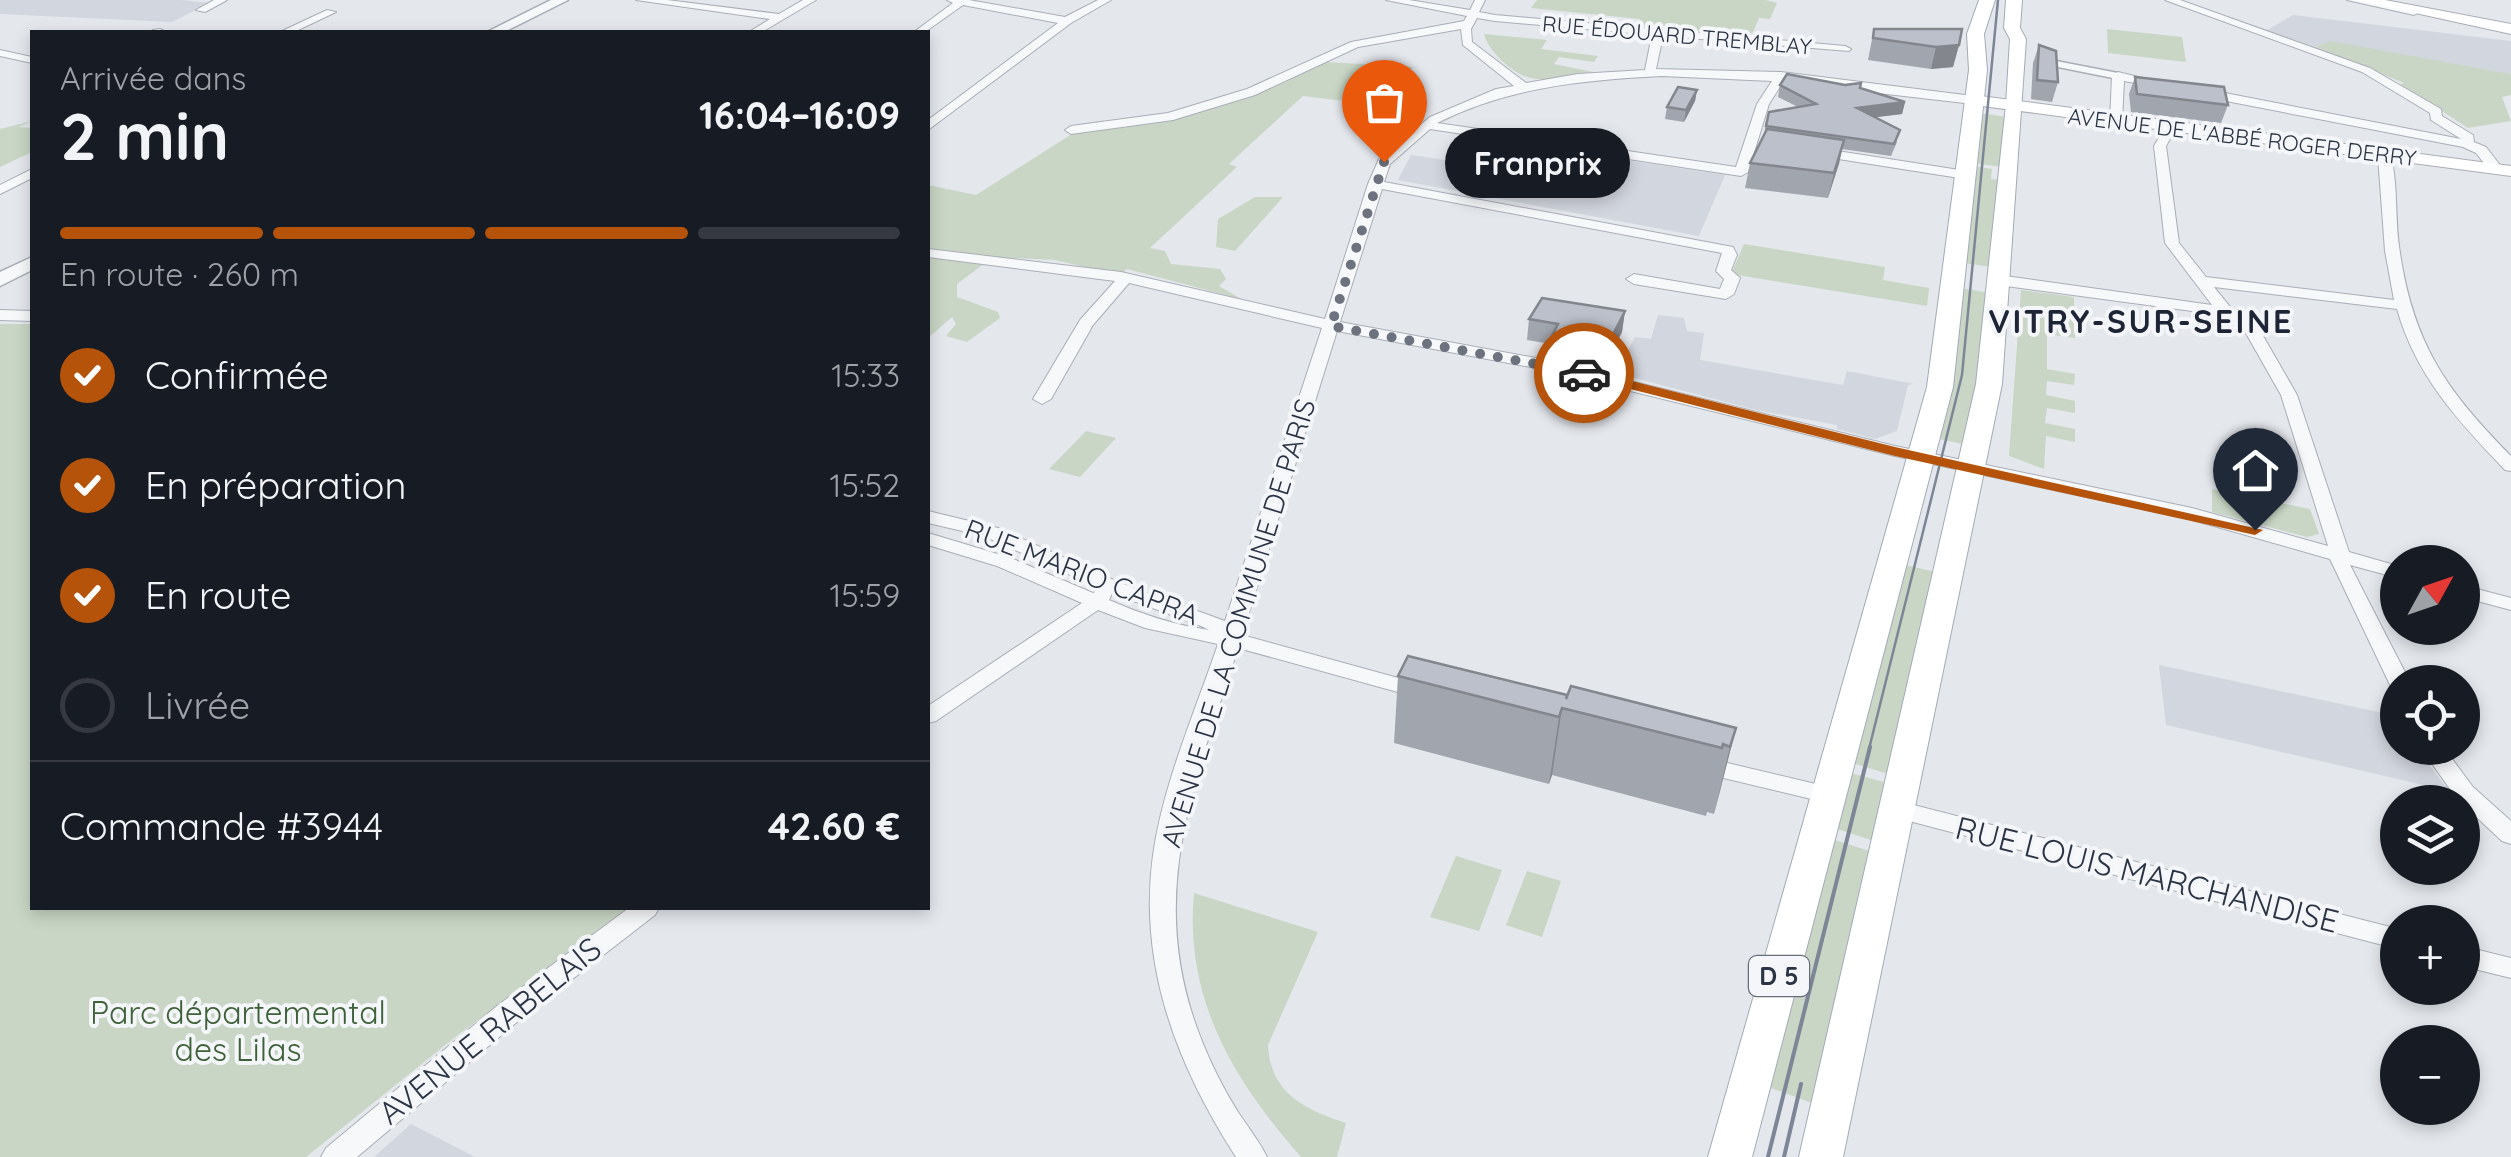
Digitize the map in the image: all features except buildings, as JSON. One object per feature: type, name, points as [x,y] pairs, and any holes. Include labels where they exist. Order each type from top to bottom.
[{"type":"main road","name":"D 5","points":[[1730,1157],[1943,371],[1978,70],[1975,46],[1980,9],[1986,0]]},
{"type":"main road","points":[[1821,1157],[1989,384],[2015,105],[2018,39],[2012,28],[2014,0]]},
{"type":"main road","points":[[2364,0],[2511,32]]},
{"type":"main road","name":"AVENUE DE L'ABBÉ ROGER DERRY","points":[[1973,100],[2504,170]]},
{"type":"street","points":[[201,10],[222,0]]},
{"type":"street","points":[[498,30],[562,0]]},
{"type":"street","points":[[644,0],[781,17]]},
{"type":"street","points":[[758,30],[812,0]]},
{"type":"street","points":[[930,124],[1067,21],[1106,0]]},
{"type":"street","name":"RUE ÉDOUARD TREMBLAY","points":[[1391,0],[1470,20],[1845,50]]},
{"type":"street","points":[[1480,0],[1466,36],[1474,52],[1524,88]]},
{"type":"street","points":[[2352,0],[2511,32]]},
{"type":"street","points":[[922,30],[960,1],[1067,21]]},
{"type":"street","points":[[2174,1],[2378,75],[2437,112],[2435,117],[2468,138],[2467,144]]},
{"type":"street","points":[[291,30],[331,12]]},
{"type":"street","points":[[1071,130],[1170,117],[1251,92],[1355,44],[1470,20]]},
{"type":"street","points":[[1650,72],[1658,33]]},
{"type":"street","points":[[0,52],[30,60]]},
{"type":"street","points":[[2050,63],[2467,144],[2481,150],[2504,170]]},
{"type":"street","points":[[1426,124],[1524,88],[1650,72],[1780,76],[1973,100]]},
{"type":"street","points":[[1426,124],[1741,172],[1759,145],[1763,104],[1780,76]]},
{"type":"street","points":[[2116,121],[2118,76]]},
{"type":"street","name":"AVENUE DE LA COMMUNE DE PARIS","points":[[1252,1157],[1218,1110],[1176,1014],[1162,950],[1161,890],[1173,817],[1240,643],[1379,170],[1399,144],[1426,124]]},
{"type":"street","points":[[2170,128],[2160,146],[2172,243],[2225,311]]},
{"type":"street","points":[[1798,150],[1966,175]]},
{"type":"street","points":[[2386,156],[2384,187],[2401,305],[2444,394],[2511,466]]},
{"type":"street","points":[[0,190],[30,174]]},
{"type":"street","points":[[1376,184],[1728,250],[1730,255],[1723,272],[1732,278],[1726,294],[1634,279]]},
{"type":"street","points":[[930,254],[1126,278],[1334,319],[1541,364],[1921,456],[2192,514],[2380,567]]},
{"type":"street","points":[[0,280],[30,264]]},
{"type":"street","points":[[1042,399],[1086,323],[1126,278]]},
{"type":"street","points":[[1998,280],[2225,311],[2245,318],[2289,394],[2338,554],[2391,665]]},
{"type":"street","points":[[2202,281],[2401,305]]},
{"type":"street","points":[[0,316],[30,316]]},
{"type":"street","name":"RUE MARIO CAPRA","points":[[930,518],[991,532],[1111,586],[1208,621],[1240,643]]},
{"type":"street","points":[[976,548],[991,532]]},
{"type":"street","name":"RUE MARIO CAPRA","points":[[930,539],[976,548],[1094,604],[1198,638],[1240,643],[1439,696]]},
{"type":"street","points":[[930,715],[1094,604],[1111,586]]},
{"type":"street","points":[[2480,595],[2511,604]]},
{"type":"street","points":[[1683,760],[1828,795]]},
{"type":"street","points":[[2444,765],[2465,794],[2511,835]]},
{"type":"street","name":"RUE LOUIS MARCHANDISE","points":[[1898,810],[2380,934]]},
{"type":"street","name":"AVENUE RABELAIS","points":[[336,1157],[506,1014],[643,910]]},
{"type":"street","points":[[2480,960],[2511,968]]},
{"type":"shaded area","points":[[0,0],[210,3],[172,22],[0,14]]},
{"type":"shaded area","points":[[2293,15],[2511,41],[2511,74],[2330,42],[2316,47],[2267,30]]},
{"type":"shaded area","points":[[1530,146],[1725,175],[1699,236],[1398,180],[1411,155],[1513,170]]},
{"type":"shaded area","points":[[1658,315],[1684,318],[1687,331],[1704,333],[1700,360],[1843,385],[1847,371],[1914,384],[1908,385],[1897,431],[1875,439],[1837,429],[1837,425],[1756,410],[1616,373],[1635,337],[1651,339]]},
{"type":"shaded area","points":[[2159,665],[2380,712],[2380,765],[2429,765],[2444,785],[2423,785],[2166,725]]},
{"type":"shaded area","points":[[411,1124],[475,1157],[374,1157]]},
{"type":"green space","points":[[1537,0],[1777,3],[1770,19],[1759,18],[1753,32],[1741,35],[1634,29],[1640,19],[1531,8]]},
{"type":"green space","points":[[2107,29],[2182,37],[2186,62],[2108,53]]},
{"type":"green space","points":[[1484,34],[1547,40],[1541,49],[1598,56],[1594,62],[1559,57],[1554,64],[1593,72],[1529,78],[1505,63],[1491,49]]},
{"type":"green space","points":[[2330,41],[2511,74],[2511,95],[2502,97],[2511,121],[2468,128],[2400,84],[2404,83],[2316,47]]},
{"type":"green space","points":[[1326,62],[1413,67],[1378,105],[1303,96],[1229,164],[1237,167],[1150,248],[1165,251],[1171,264],[1220,269],[1226,279],[1219,286],[1241,299],[1127,269],[1120,275],[1055,260],[993,257],[957,284],[957,297],[998,312],[1000,318],[967,342],[946,336],[956,324],[952,317],[930,336],[930,185],[976,195],[1072,134],[1158,123],[1217,107]]},
{"type":"green space","points":[[1979,113],[2007,117],[2002,167],[1974,163]]},
{"type":"green space","points":[[30,122],[19,127],[30,128],[30,153],[0,167],[0,129]]},
{"type":"green space","points":[[1974,166],[1992,169],[1991,179],[2001,180],[1992,267],[1964,263]]},
{"type":"green space","points":[[1255,197],[1283,197],[1235,251],[1216,247],[1218,219]]},
{"type":"green space","points":[[1744,244],[1885,267],[1883,280],[1929,288],[1927,306],[1731,274]]},
{"type":"green space","points":[[1960,288],[1990,293],[1967,445],[1935,438]]},
{"type":"green space","points":[[2021,290],[2074,297],[2075,338],[2047,334],[2047,369],[2075,374],[2074,385],[2047,381],[2046,395],[2075,401],[2075,413],[2047,408],[2045,423],[2075,429],[2075,442],[2046,436],[2044,469],[2009,456]]},
{"type":"green space","name":"Parc départemental des Lilas","points":[[0,324],[30,324],[30,910],[627,910],[459,1034],[306,1157],[0,1157]]},
{"type":"green space","points":[[1086,431],[1116,438],[1080,477],[1049,469]]},
{"type":"green space","points":[[2212,489],[2310,509],[2319,534],[2307,537],[2212,512]]},
{"type":"green space","points":[[1901,564],[1940,573],[1895,776],[1849,762]]},
{"type":"green space","points":[[1847,772],[1891,784],[1877,842],[1831,827]]},
{"type":"green space","points":[[1828,838],[1876,853],[1817,1105],[1766,1086]]},
{"type":"green space","points":[[1456,856],[1502,870],[1479,931],[1430,917]]},
{"type":"green space","points":[[1527,871],[1561,881],[1542,937],[1506,925]]},
{"type":"green space","points":[[1194,893],[1318,932],[1268,1045],[1275,1076],[1292,1097],[1346,1123],[1337,1157],[1301,1157],[1235,1068],[1206,1003],[1197,968]]},
{"type":"tram line","points":[[1869,749],[1962,375],[1998,0]]},
{"type":"tram line","points":[[1768,1157],[1870,747]]},
{"type":"tram line","points":[[1784,1157],[1801,1084]]},
{"type":"way so far","points":[[1384,162],[1331,326],[1584,373]]},
{"type":"place","name":"Franprix","points":[[1384,162]]},
{"type":"district","name":"VITRY-SUR-SEINE","points":[[2141,322]]},
{"type":"route","points":[[1584,373],[1895,452],[2255,530]]}]
